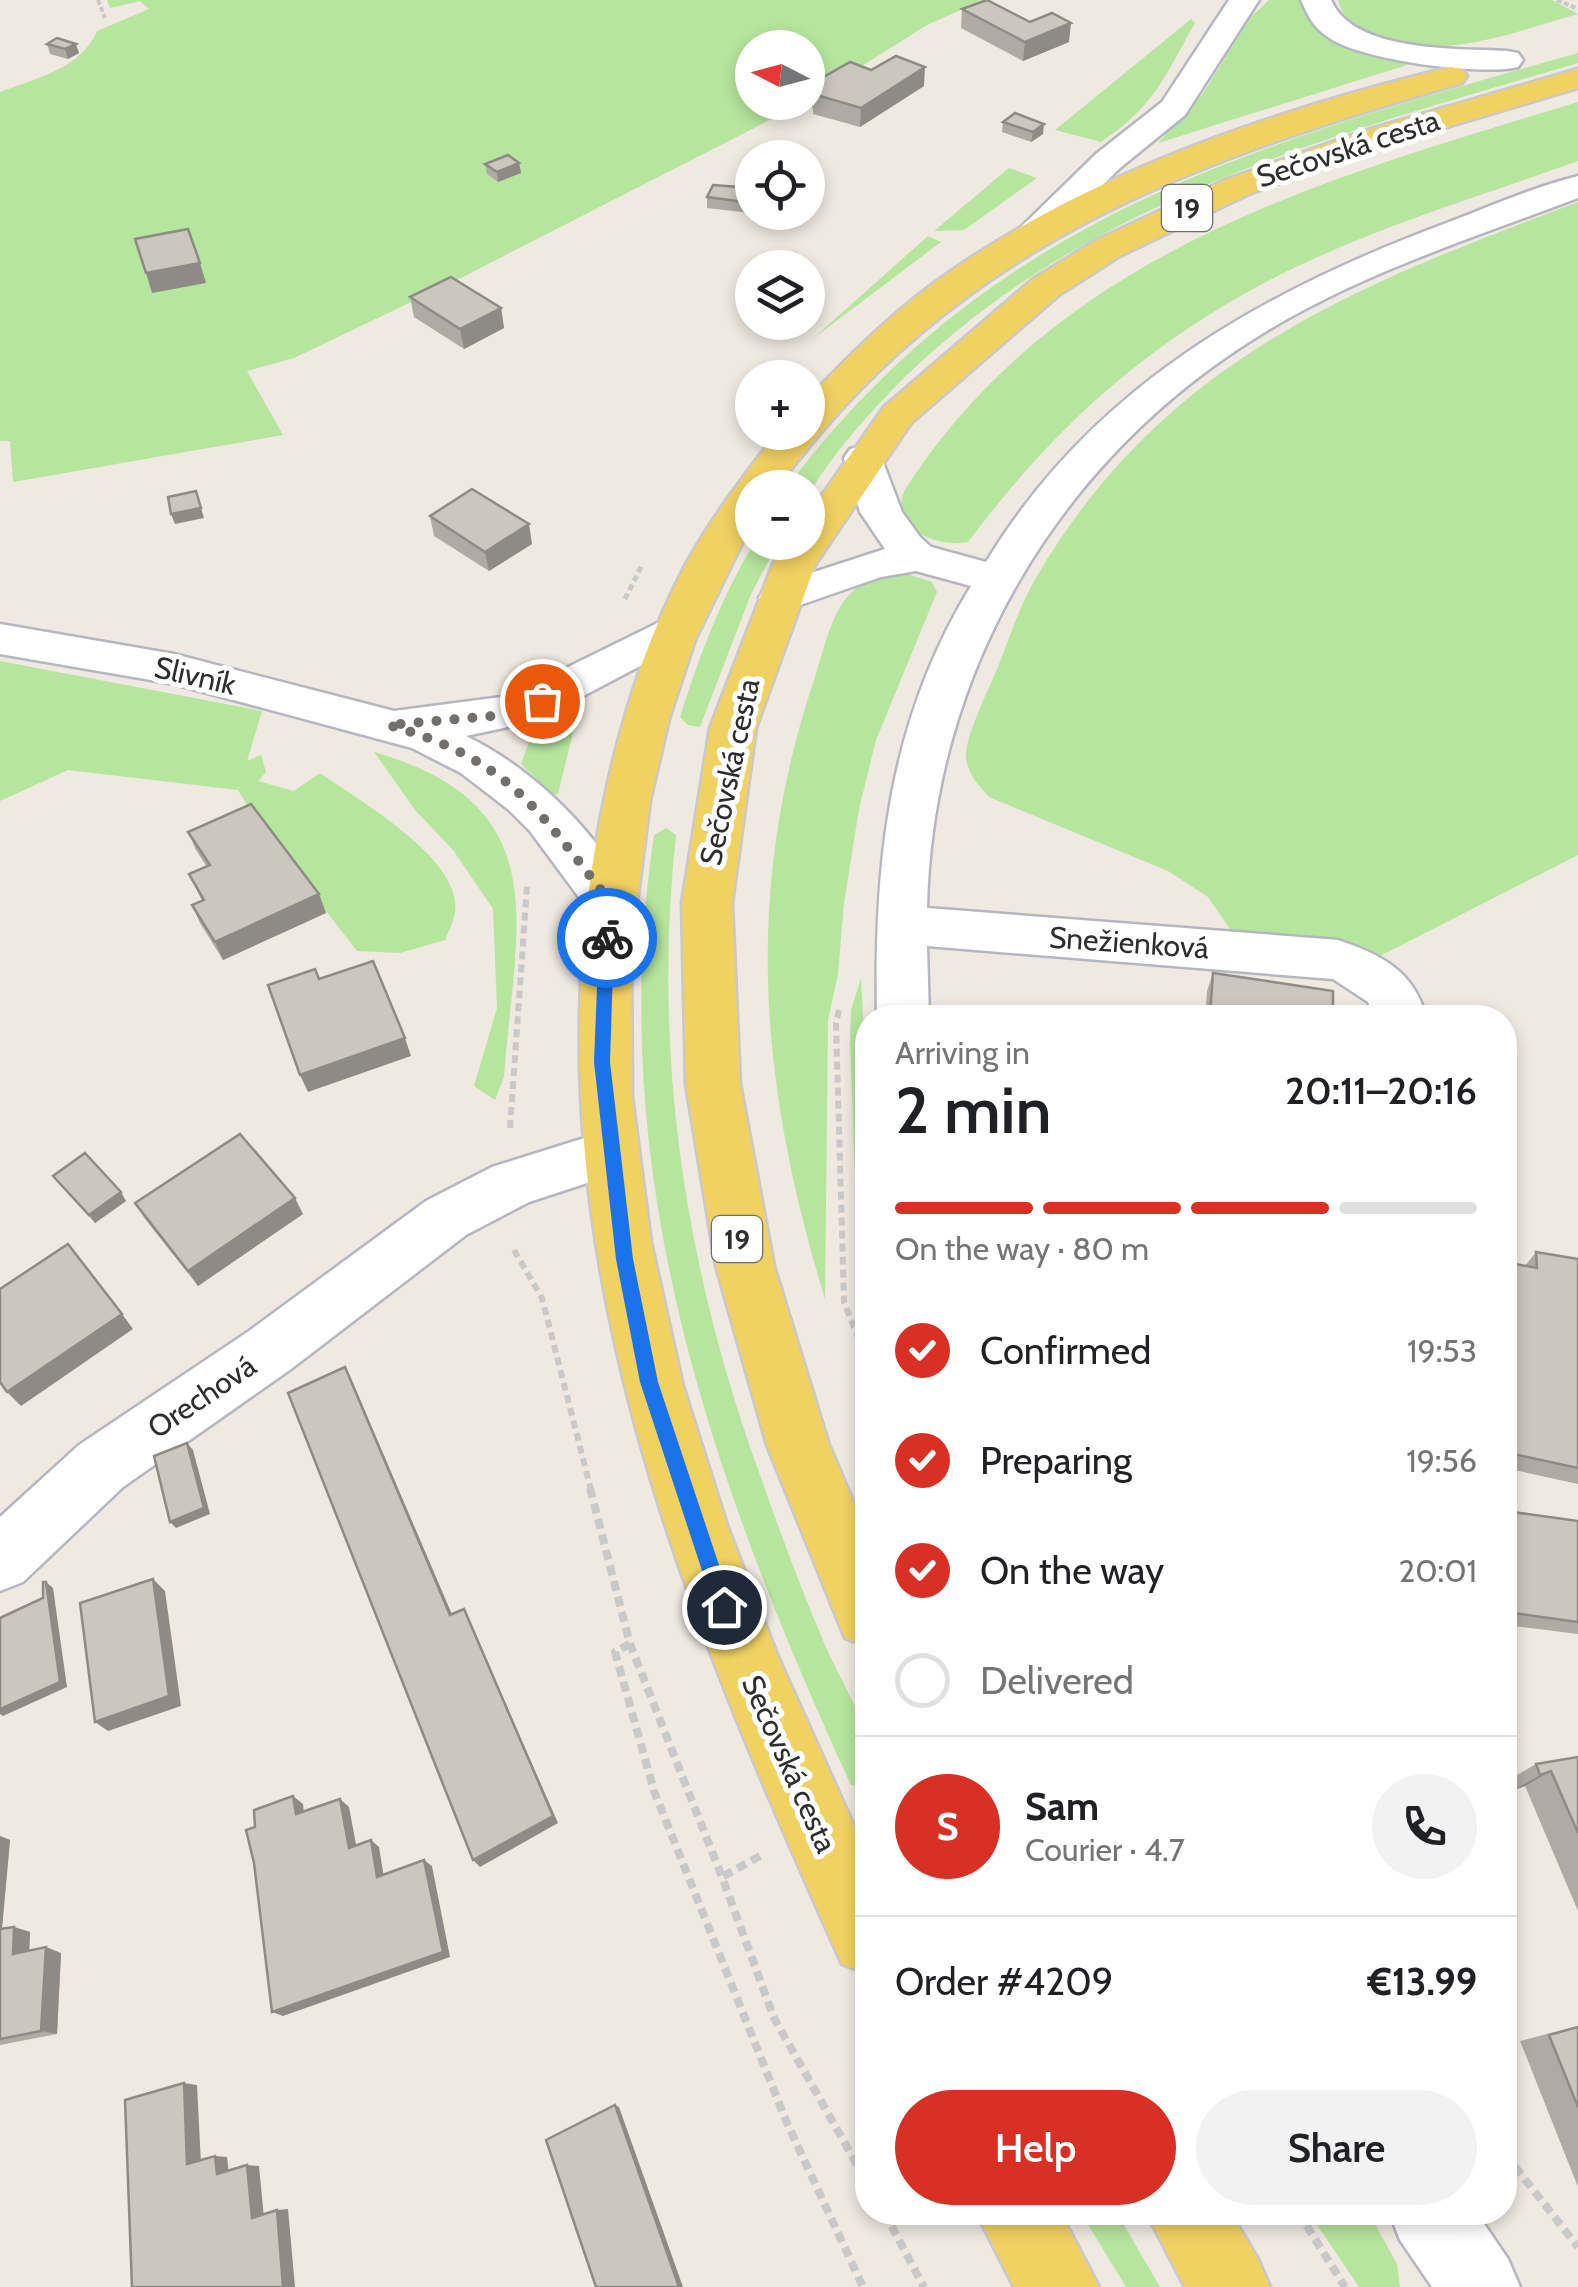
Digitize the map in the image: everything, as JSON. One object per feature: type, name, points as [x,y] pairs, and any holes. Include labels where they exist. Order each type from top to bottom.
[{"type":"main road","name":"Sečovská cesta","points":[[825,402],[862,362],[930,306],[1029,238],[1118,190],[1218,148],[1338,107],[1542,50]]},
{"type":"main road","name":"Sečovská cesta","points":[[855,1588],[832,1539],[756,1318],[718,1144],[705,1019],[705,905],[711,844],[733,727],[757,652],[780,598],[829,507],[898,416],[964,351],[1042,290],[1122,240],[1283,168],[1578,78]]},
{"type":"main road","name":"Sečovská cesta","points":[[769,470],[784,450]]},
{"type":"main road","name":"Sečovská cesta","points":[[735,520],[676,630],[648,704],[633,764],[610,902],[602,1062],[625,1259],[649,1382],[736,1644],[855,1911]]},
{"type":"main road","points":[[1023,2225],[1059,2287]]},
{"type":"main road","points":[[1193,2225],[1230,2287]]},
{"type":"street","points":[[1029,238],[1108,162],[1174,108],[1244,0]]},
{"type":"street","points":[[1316,0],[1320,16],[1329,27],[1368,44],[1507,60]]},
{"type":"street","points":[[902,1005],[899,925],[908,834],[924,756],[952,670],[994,578],[1044,504],[1091,448],[1200,358],[1251,324],[1368,267],[1578,186]]},
{"type":"street","points":[[864,458],[871,493],[883,519],[916,557]]},
{"type":"street","points":[[780,598],[873,564],[916,557],[994,578]]},
{"type":"street","points":[[388,725],[430,724],[520,710],[676,630]]},
{"type":"street","name":"Slivník","points":[[0,640],[174,669],[388,725]]},
{"type":"street","points":[[388,725],[459,750],[504,779],[548,819],[610,902]]},
{"type":"street","name":"Snežienková","points":[[899,925],[1315,957],[1357,968],[1389,988],[1395,1005]]},
{"type":"street","name":"Orechová","points":[[0,1560],[100,1466],[270,1350],[479,1198],[610,1153]]},
{"type":"street","points":[[1437,2225],[1480,2287]]},
{"type":"path","points":[[98,0],[105,18]]},
{"type":"path","points":[[1557,0],[1578,9]]},
{"type":"path","points":[[840,1006],[836,1022],[844,1302],[855,1330]]},
{"type":"path","points":[[630,1644],[615,1652],[654,1791],[787,2122],[863,2287]]},
{"type":"path","points":[[815,1826],[722,1877],[774,2018],[855,2161]]},
{"type":"path","points":[[1517,2169],[1578,2248]]},
{"type":"path","points":[[891,2225],[924,2287]]},
{"type":"path","points":[[1306,2225],[1345,2287]]},
{"type":"green space","points":[[107,0],[983,0],[927,25],[825,89],[825,30],[735,30],[735,120],[770,120],[451,283],[294,358],[247,371],[283,435],[13,482],[10,441],[0,441],[0,92],[69,63],[90,44],[97,31],[149,9],[140,1],[110,8]]},
{"type":"green space","points":[[1269,0],[1302,0],[1305,15],[1328,36],[1407,65],[1158,143],[1202,95],[1250,18]]},
{"type":"green space","points":[[1338,0],[1552,0],[1578,14],[1474,42],[1420,46],[1369,33],[1346,16]]},
{"type":"green space","points":[[1191,19],[1195,23],[1157,89],[1120,128],[1101,142],[1055,130]]},
{"type":"green space","points":[[1578,53],[1578,63],[1397,117],[1220,179],[1053,262],[976,315],[904,378],[825,470],[802,470],[819,450],[825,450],[825,443],[868,393],[954,315],[1046,252],[1142,200],[1244,157]]},
{"type":"green space","points":[[1578,102],[1578,161],[1408,220],[1324,254],[1202,319],[1163,345],[1092,403],[1028,468],[968,542],[930,539],[904,516],[904,491],[967,409],[1038,340],[1117,283],[1202,236],[1292,196]]},
{"type":"green space","points":[[1009,168],[1037,178],[964,230],[934,231]]},
{"type":"green space","points":[[1578,202],[1578,855],[1376,958],[1329,940],[1230,929],[1208,897],[1168,871],[989,797],[972,775],[966,751],[1020,609],[1037,576],[1088,501],[1144,438],[1205,385],[1271,340],[1342,300]]},
{"type":"green space","points":[[928,236],[941,242],[825,329]]},
{"type":"green space","points":[[744,560],[769,560],[751,594],[700,727],[688,725],[680,717],[695,672]]},
{"type":"green space","points":[[904,573],[932,582],[937,592],[876,740],[859,809],[844,903],[838,974],[828,1020],[825,1299],[786,1142],[774,1065],[768,989],[769,912],[777,835],[792,757],[833,622],[851,593],[864,583]]},
{"type":"green space","points":[[0,661],[262,711],[247,761],[261,755],[266,772],[258,781],[294,791],[320,773],[400,829],[450,883],[455,912],[445,940],[400,953],[357,951],[258,823],[238,790],[68,770],[0,801]]},
{"type":"green space","points":[[574,709],[578,712],[558,794],[553,795],[521,764],[535,725]]},
{"type":"green space","points":[[374,752],[433,775],[474,804],[499,838],[512,877],[516,921],[504,1077],[495,1100],[474,1086],[497,1008],[493,909],[453,850],[416,811]]},
{"type":"green space","points":[[666,828],[676,835],[668,998],[672,1079],[694,1239],[712,1319],[760,1475],[816,1624],[855,1708],[855,1786],[851,1785],[754,1556],[714,1440],[681,1323],[657,1204],[644,1083],[642,960],[654,835]]},
{"type":"green space","points":[[861,978],[862,1005],[855,1005],[855,1181],[850,1035],[851,1010]]},
{"type":"green space","points":[[1088,2225],[1124,2225],[1160,2287],[1126,2287]]},
{"type":"green space","points":[[1317,2225],[1376,2225],[1397,2264],[1400,2287],[1359,2287]]},
{"type":"building","points":[[987,0],[1030,22],[1052,13],[1071,23],[1025,42],[962,9]]},
{"type":"building","points":[[57,38],[76,44],[65,49],[47,44]]},
{"type":"building","points":[[896,56],[925,67],[861,108],[825,98],[825,76],[850,62],[871,70]]},
{"type":"building","points":[[1015,113],[1044,124],[1033,132],[1003,122]]},
{"type":"building","points":[[508,155],[519,163],[497,172],[485,164]]},
{"type":"building","points":[[713,185],[735,187],[735,201],[707,197]]},
{"type":"building","points":[[188,229],[200,263],[146,273],[135,239]]},
{"type":"building","points":[[451,277],[501,308],[460,329],[410,297]]},
{"type":"building","points":[[472,489],[529,524],[485,552],[430,516]]},
{"type":"building","points":[[196,491],[201,508],[171,514],[168,497]]},
{"type":"building","points":[[251,804],[319,894],[215,942],[192,905],[204,900],[189,874],[210,865],[188,832]]},
{"type":"building","points":[[373,961],[405,1038],[300,1075],[268,985],[315,969],[319,979]]},
{"type":"building","points":[[1213,973],[1333,991],[1333,1005],[1211,1005]]},
{"type":"building","points":[[240,1134],[295,1198],[188,1271],[135,1203]]},
{"type":"building","points":[[85,1153],[121,1192],[89,1215],[53,1176]]},
{"type":"building","points":[[68,1244],[122,1314],[7,1392],[0,1382],[0,1289]]},
{"type":"building","points":[[1536,1252],[1578,1259],[1578,1468],[1517,1455],[1517,1264],[1537,1268]]},
{"type":"building","points":[[345,1367],[450,1615],[464,1609],[553,1816],[473,1860],[288,1393]]},
{"type":"building","points":[[187,1443],[204,1508],[170,1522],[154,1456]]},
{"type":"building","points":[[1517,1513],[1578,1521],[1578,1622],[1517,1614]]},
{"type":"building","points":[[153,1579],[169,1696],[95,1722],[80,1603]]},
{"type":"building","points":[[43,1582],[60,1682],[0,1709],[0,1618],[43,1598]]},
{"type":"building","points":[[1578,1757],[1578,1833],[1551,1771],[1540,1775],[1536,1764]]},
{"type":"building","points":[[293,1796],[296,1814],[340,1799],[349,1848],[371,1840],[377,1877],[424,1860],[443,1952],[272,2012],[254,1863],[246,1830],[255,1827],[254,1810]]},
{"type":"building","points":[[14,1927],[13,1954],[46,1947],[41,2031],[0,2039],[0,1929]]},
{"type":"building","points":[[1578,2027],[1578,2107],[1549,2035]]},
{"type":"building","points":[[184,2083],[187,2164],[215,2156],[217,2174],[247,2165],[252,2218],[277,2210],[283,2287],[132,2287],[125,2100]]},
{"type":"building","points":[[615,2105],[679,2287],[596,2287],[546,2140]]},
{"type":"way so far","points":[[542,701],[494,716],[388,725],[459,750],[504,779],[548,819],[610,902],[607,938]]},
{"type":"route","points":[[607,938],[602,1062],[625,1259],[649,1382],[724,1607]]}]
